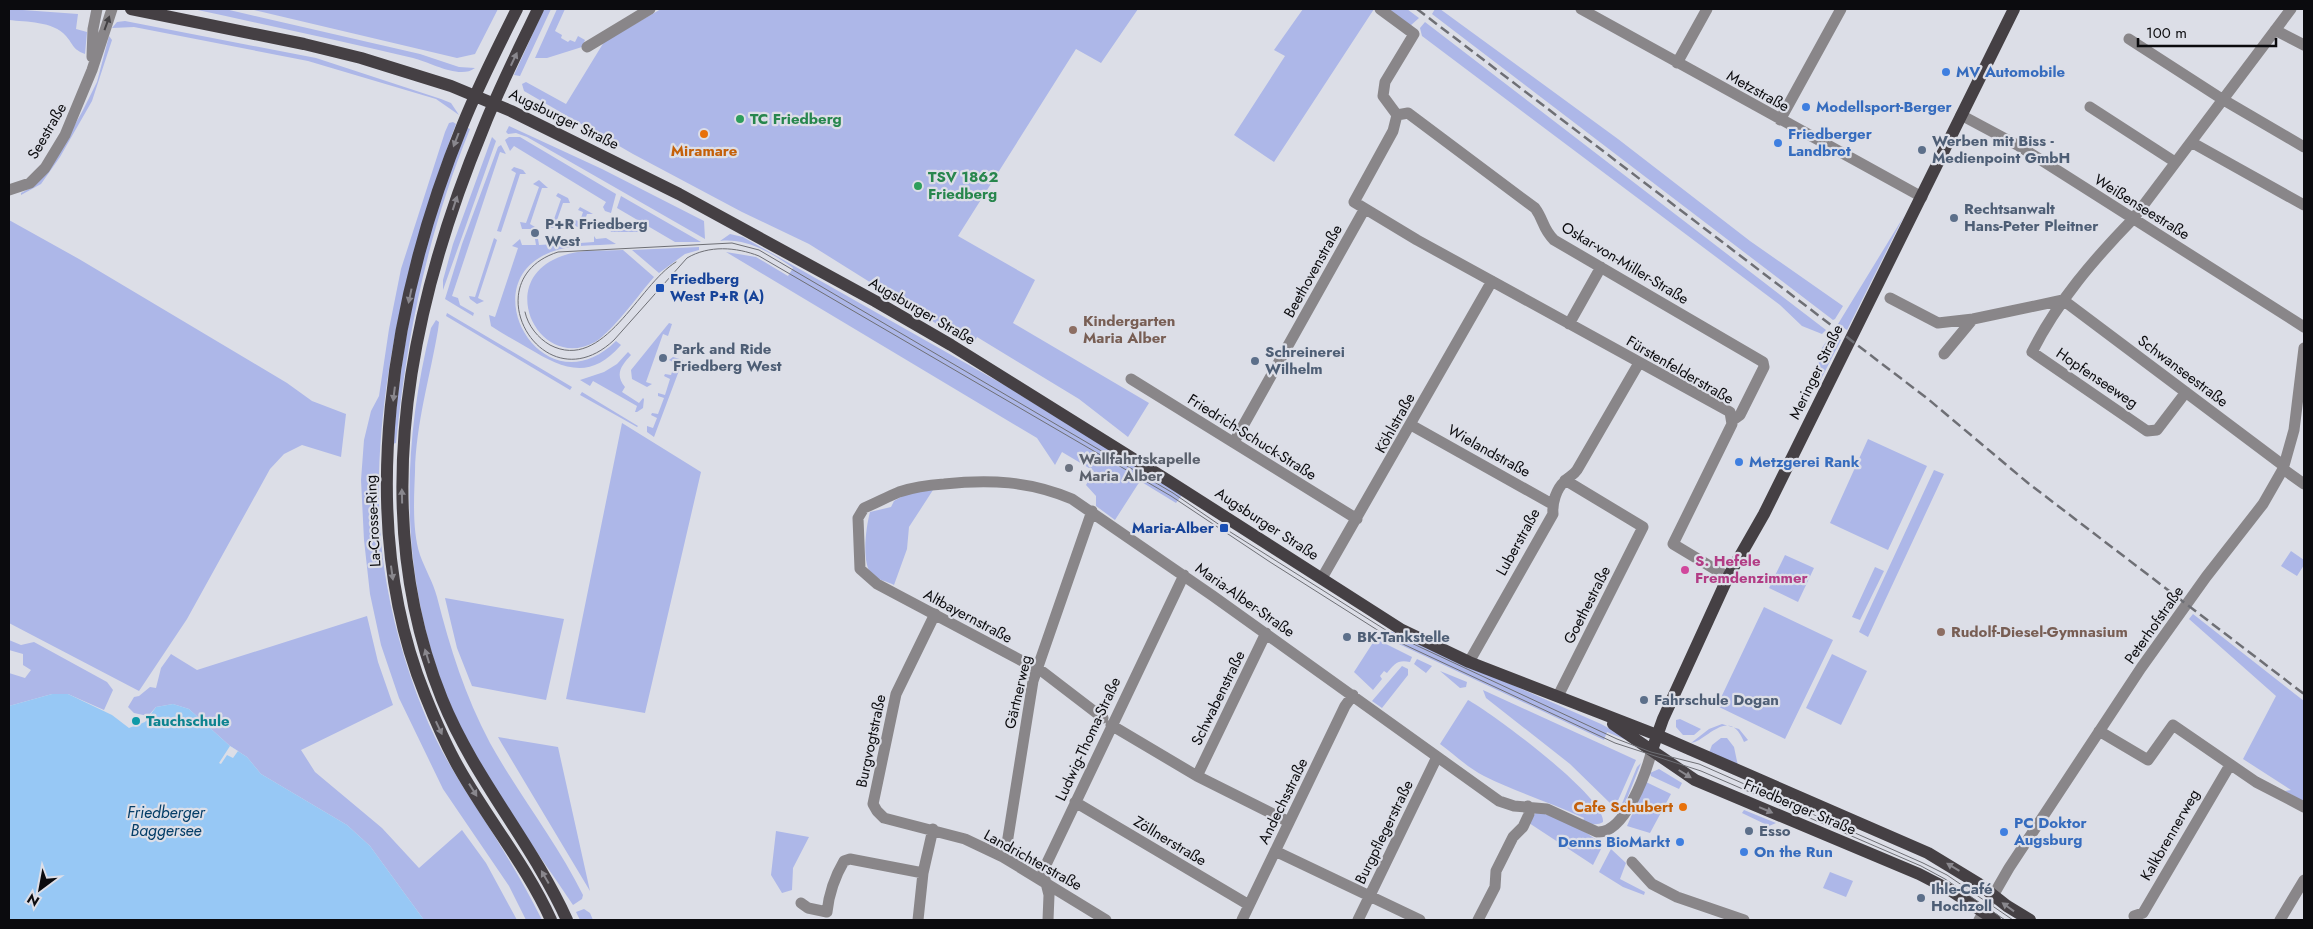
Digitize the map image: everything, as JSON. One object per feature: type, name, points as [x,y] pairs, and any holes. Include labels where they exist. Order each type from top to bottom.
[{"type":"main road","name":"Augsburger Straße","points":[[131,9],[286,40],[361,58],[426,77],[494,103],[679,194],[884,306],[1169,481],[1402,630],[1469,662],[1657,735]]},
{"type":"main road","name":"La-Crosse-Ring","points":[[517,9],[475,95],[455,144],[434,206],[404,322],[388,440],[386,503],[389,548],[396,598],[407,641],[438,726],[461,771],[524,871],[550,920]]},
{"type":"main road","name":"La-Crosse-Ring","points":[[538,9],[494,103],[455,202],[415,350],[404,427],[402,489],[404,539],[409,580],[421,638],[445,705],[473,761],[542,872],[567,920]]},
{"type":"main road","name":"Meringer Straße","points":[[1652,750],[1728,577],[1764,514],[2014,9]]},
{"type":"main road","name":"Friedberger Straße","points":[[1599,714],[1695,780],[1920,874],[1986,908],[2030,920]]},
{"type":"main road","name":"Friedberger Straße","points":[[1657,735],[1928,853],[1966,875],[1995,920]]},
{"type":"street","name":"Seestraße","points":[[92,70],[93,29],[96,9]]},
{"type":"street","name":"Seestraße","points":[[9,190],[30,183],[44,168],[65,135],[92,70],[112,9]]},
{"type":"street","points":[[587,47],[650,9]]},
{"type":"street","points":[[1364,210],[1354,202],[1393,131],[1398,116],[1383,96],[1385,82],[1414,34],[1380,9]]},
{"type":"street","name":"Metzstraße","points":[[1581,9],[1922,197]]},
{"type":"street","points":[[1677,63],[1707,9]]},
{"type":"street","points":[[1780,120],[1841,9]]},
{"type":"street","points":[[1890,298],[1938,323],[1973,319],[2063,300],[2133,219],[2288,10]]},
{"type":"street","points":[[2275,30],[2304,45]]},
{"type":"street","points":[[2129,39],[2222,99],[2304,147]]},
{"type":"street","points":[[2090,107],[2175,162]]},
{"type":"street","name":"Oskar-von-Miller-Straße","points":[[1398,116],[1408,114],[1535,208],[1540,214],[1543,230],[1554,240],[1763,362],[1764,367],[1740,415],[1733,420]]},
{"type":"street","name":"Weißenseestraße","points":[[1962,115],[2019,146],[2304,327]]},
{"type":"street","points":[[2191,142],[2304,205]]},
{"type":"street","name":"Fürstenfelderstraße","points":[[1364,210],[1730,412],[1733,420],[1673,544],[1728,577]]},
{"type":"street","name":"Beethovenstraße","points":[[1234,442],[1364,210]]},
{"type":"street","points":[[1569,324],[1601,267]]},
{"type":"street","name":"Köhlstraße","points":[[1322,578],[1492,281]]},
{"type":"street","name":"Schwanseestraße","points":[[2063,300],[2186,392],[2304,484]]},
{"type":"street","name":"Hopfenseeweg","points":[[2063,300],[2047,321],[2032,352],[2147,431],[2157,430],[2186,392]]},
{"type":"street","points":[[1944,354],[1973,319]]},
{"type":"street","name":"Peterhofstraße","points":[[1986,908],[2099,731],[2206,577],[2262,504],[2284,468],[2294,430],[2304,348]]},
{"type":"street","name":"Luberstraße","points":[[1469,662],[1553,514],[1552,504],[1565,480],[1573,476],[1577,470],[1639,363]]},
{"type":"street","name":"Friedrich-Schuck-Straße","points":[[1131,379],[1357,519]]},
{"type":"street","name":"Wielandstraße","points":[[1411,425],[1552,504]]},
{"type":"street","name":"Maria-Alber-Straße","points":[[858,518],[864,508],[900,492],[918,487],[973,480],[1004,481],[1047,488],[1072,499],[1092,511],[1266,633],[1499,801],[1514,806],[1528,806],[1555,812],[1597,832],[1605,833],[1618,824],[1638,785],[1652,750]]},
{"type":"street","name":"Goethestraße","points":[[1558,696],[1643,527],[1565,480]]},
{"type":"street","name":"Gärtnerweg","points":[[1003,857],[1006,850],[1033,681],[1092,511]]},
{"type":"street","name":"Altbayernstraße","points":[[858,518],[860,569],[877,584],[1037,668],[1107,722],[1198,776],[1289,822]]},
{"type":"street","name":"Ludwig-Thoma-Straße","points":[[1048,920],[1049,895],[1043,871],[1075,802],[1107,722],[1184,575]]},
{"type":"street","name":"Burgvogtstraße","points":[[884,818],[873,804],[896,694],[935,614]]},
{"type":"street","name":"Schwabenstraße","points":[[1198,776],[1266,633]]},
{"type":"street","name":"Andechsstraße","points":[[1242,920],[1345,706],[1353,695]]},
{"type":"street","points":[[2099,731],[2148,760],[2173,725],[2277,795],[2304,808]]},
{"type":"street","name":"Burgpflegerstraße","points":[[1358,920],[1437,757]]},
{"type":"street","name":"Kalkbrennerweg","points":[[2134,916],[2143,913],[2230,765]]},
{"type":"street","name":"Zöllnerstraße","points":[[1075,802],[1249,905]]},
{"type":"street","points":[[1478,920],[1495,887],[1496,871],[1513,836],[1524,824],[1529,814],[1528,806]]},
{"type":"street","name":"Landrichterstraße","points":[[884,818],[933,829],[965,839],[1003,857],[1044,880],[1106,920]]},
{"type":"street","points":[[918,920],[923,873],[933,829]]},
{"type":"street","points":[[1275,851],[1420,920]]},
{"type":"street","points":[[801,903],[808,908],[827,912],[829,894],[835,877],[844,861],[850,859],[923,873]]},
{"type":"street","points":[[1632,862],[1652,884],[1669,893],[1744,920]]},
{"type":"street","points":[[2280,920],[2304,880]]},
{"type":"shaded area","points":[[9,9],[78,14],[76,29],[87,32],[85,54],[75,48],[61,31],[54,27],[39,23],[9,20]]},
{"type":"shaded area","points":[[193,9],[225,9],[420,54],[459,67],[475,68],[469,71],[453,71],[413,58]]},
{"type":"shaded area","points":[[250,9],[498,9],[475,54],[457,58]]},
{"type":"shaded area","points":[[544,9],[551,9],[520,76],[514,75]]},
{"type":"shaded area","points":[[557,9],[565,9],[555,31],[568,42],[570,40],[575,42],[578,36],[585,40],[582,47],[547,58],[535,58]]},
{"type":"shaded area","points":[[661,9],[1138,9],[1101,63],[1076,49],[958,236],[1035,280],[1013,323],[1149,403],[1128,437],[1079,399],[977,337],[972,346],[809,244],[742,212],[633,154],[524,91],[522,84],[526,82],[566,104],[604,42]]},
{"type":"shaded area","points":[[1303,9],[1374,9],[1274,162],[1234,135],[1285,56],[1274,50]]},
{"type":"shaded area","points":[[1387,9],[1407,9],[1419,18],[1410,26]]},
{"type":"shaded area","points":[[1435,9],[1440,9],[1618,139],[1750,241],[1843,306],[1835,319],[1833,320],[1432,14]]},
{"type":"shaded area","points":[[125,21],[316,58],[441,99],[451,103],[459,115],[436,99],[308,61],[134,27],[112,28],[117,22]]},
{"type":"shaded area","points":[[1425,22],[1826,330],[1822,334],[1802,326],[1780,305],[1422,36],[1420,28]]},
{"type":"shaded area","points":[[109,36],[112,40],[92,101],[60,157],[41,184],[21,195],[21,193],[34,186],[61,149],[82,112],[97,82]]},
{"type":"shaded area","points":[[453,122],[456,124],[421,229],[406,285],[394,342],[385,400],[380,457],[379,513],[384,567],[399,640],[410,676],[437,742],[454,773],[505,854],[542,920],[526,920],[509,886],[443,789],[399,698],[381,645],[370,594],[364,540],[361,480],[364,440],[371,411],[379,396],[389,329],[401,269],[445,132],[449,123]]},
{"type":"shaded area","points":[[509,126],[602,169],[704,221],[705,239],[527,137],[516,133],[508,134],[506,132]]},
{"type":"shaded area","points":[[466,127],[470,129],[442,206],[421,283],[406,362],[396,443],[393,444],[402,361],[418,279],[436,213]]},
{"type":"shaded area","points":[[492,137],[496,141],[443,290],[443,280],[453,244]]},
{"type":"shaded area","points":[[509,137],[520,137],[616,194],[611,213],[605,211],[603,207],[606,202],[514,146],[510,151],[505,140]]},
{"type":"shaded area","points":[[501,145],[506,154],[500,152],[452,296],[458,298],[460,305],[474,313],[473,316],[445,299],[462,244],[498,147]]},
{"type":"shaded area","points":[[514,167],[523,170],[526,174],[520,174],[501,232],[497,231],[516,173],[511,170]]},
{"type":"shaded area","points":[[539,180],[548,188],[542,188],[530,224],[535,227],[522,229],[520,222],[526,223],[539,187],[533,184]]},
{"type":"shaded area","points":[[558,193],[568,198],[570,203],[563,203],[556,223],[563,225],[562,227],[550,228],[547,223],[552,225],[561,199],[556,196]]},
{"type":"shaded area","points":[[621,196],[701,242],[675,242],[617,208]]},
{"type":"shaded area","points":[[580,207],[593,214],[587,214],[584,223],[589,225],[587,227],[577,227],[574,224],[574,220],[580,221],[583,212],[578,210]]},
{"type":"shaded area","points":[[1904,216],[1847,330],[1838,324]]},
{"type":"shaded area","points":[[615,217],[638,232],[611,232],[610,229]]},
{"type":"shaded area","points":[[9,220],[79,259],[287,383],[312,401],[346,414],[341,457],[302,445],[284,454],[270,469],[187,619],[139,691],[9,623]]},
{"type":"shaded area","points":[[730,234],[743,237],[1006,386],[1182,495],[1176,503],[1140,481],[1115,520],[1096,506],[1096,496],[1086,485],[1094,471],[1062,452],[1055,465],[1037,438],[726,252],[756,257],[788,276],[793,268],[768,252],[749,244],[720,241]]},
{"type":"shaded area","points":[[594,236],[596,239],[606,238],[616,244],[575,246],[559,249],[551,252],[527,268],[516,289],[517,313],[526,335],[542,352],[564,361],[589,359],[616,341],[621,345],[610,356],[598,364],[587,367],[565,366],[541,355],[491,326],[489,315],[495,317],[518,248],[512,246],[520,239],[522,245],[536,245],[535,239],[538,239],[539,245],[556,244],[556,239],[558,238],[559,244],[577,243],[577,237],[579,237],[580,243],[594,242]]},
{"type":"shaded area","points":[[494,238],[497,240],[478,298],[484,301],[477,304],[469,296],[475,297]]},
{"type":"shaded area","points":[[699,247],[699,250],[685,254],[659,273],[632,250]]},
{"type":"shaded area","points":[[623,250],[654,277],[610,330],[595,342],[575,348],[557,345],[542,335],[532,320],[527,302],[530,284],[541,268],[569,254],[584,251]]},
{"type":"shaded area","points":[[447,313],[572,387],[570,390],[446,316]]},
{"type":"shaded area","points":[[436,320],[439,322],[438,330],[416,454],[414,514],[417,546],[435,591],[453,653],[473,708],[501,762],[561,856],[583,895],[582,899],[573,905],[505,805],[460,726],[432,654],[421,608],[413,562],[410,468],[414,421],[421,375],[431,328]]},
{"type":"shaded area","points":[[669,323],[672,324],[668,336],[663,334],[646,382],[652,384],[647,387],[632,379],[631,370]]},
{"type":"shaded area","points":[[1832,333],[1841,340],[1816,389],[1820,351]]},
{"type":"shaded area","points":[[628,352],[631,355],[620,370],[620,378],[625,387],[622,392],[639,403],[644,399],[643,408],[637,412],[635,412],[637,406],[593,381],[590,386],[580,380],[604,372],[617,364]]},
{"type":"shaded area","points":[[673,357],[683,360],[654,437],[647,432],[647,426],[653,428],[657,418],[651,415],[652,413],[658,414],[664,398],[658,396],[658,393],[665,395],[670,379],[664,376],[665,374],[671,375],[675,363],[669,360]]},
{"type":"shaded area","points":[[582,392],[638,426],[580,395]]},
{"type":"shaded area","points":[[622,423],[701,472],[645,713],[566,699]]},
{"type":"shaded area","points":[[1868,439],[1927,466],[1888,550],[1830,523]]},
{"type":"shaded area","points":[[1934,470],[1944,474],[1868,637],[1859,632]]},
{"type":"shaded area","points":[[913,490],[933,490],[909,527],[907,549],[894,585],[872,575],[866,562],[865,545],[868,519],[870,512],[891,507],[894,501]]},
{"type":"shaded area","points":[[2291,551],[2304,560],[2304,565],[2297,576],[2281,566]]},
{"type":"shaded area","points":[[1785,555],[1814,568],[1798,602],[1769,588]]},
{"type":"shaded area","points":[[1875,567],[1884,571],[1860,620],[1852,617]]},
{"type":"shaded area","points":[[445,598],[564,619],[546,700],[472,686],[457,648]]},
{"type":"shaded area","points":[[1764,607],[1833,640],[1785,739],[1717,706]]},
{"type":"shaded area","points":[[2193,614],[2304,701],[2304,802],[2285,791],[2291,790],[2243,759],[2276,696],[2189,619]]},
{"type":"shaded area","points":[[367,616],[378,662],[393,705],[301,750],[315,772],[382,828],[419,868],[462,830],[486,863],[517,920],[424,920],[370,846],[347,825],[261,774],[247,757],[230,746],[189,709],[173,704],[156,707],[148,716],[134,713],[128,707],[134,697],[139,696],[150,687],[156,688],[161,668],[171,654],[197,670]]},
{"type":"shaded area","points":[[1390,631],[1601,724],[1625,737],[1624,739],[1607,732],[1604,740],[1386,638]]},
{"type":"shaded area","points":[[9,640],[21,645],[34,642],[107,682],[113,690],[104,710],[68,694],[52,694],[9,706],[9,673],[25,678],[31,670],[23,665],[23,654],[9,650]]},
{"type":"shaded area","points":[[1378,640],[1412,657],[1410,662],[1399,662],[1387,673],[1384,671],[1380,676],[1382,679],[1373,690],[1354,672],[1374,641]]},
{"type":"shaded area","points":[[1832,654],[1867,671],[1841,725],[1806,708]]},
{"type":"shaded area","points":[[1417,659],[1432,666],[1426,673],[1414,664]]},
{"type":"shaded area","points":[[1402,666],[1408,669],[1408,675],[1382,708],[1372,701]]},
{"type":"shaded area","points":[[1440,671],[1467,682],[1466,687],[1460,688]]},
{"type":"shaded area","points":[[1483,690],[1636,760],[1616,805],[1612,805],[1570,764],[1486,698]]},
{"type":"shaded area","points":[[1468,700],[1500,721],[1546,756],[1587,794],[1599,810],[1603,822],[1590,824],[1583,821],[1584,818],[1484,776],[1440,744]]},
{"type":"shaded area","points":[[1680,719],[1701,729],[1694,735],[1683,735],[1676,727],[1676,720]]},
{"type":"shaded area","points":[[1722,724],[1730,726],[1718,728],[1691,743],[1709,729]]},
{"type":"shaded area","points":[[1732,727],[1739,729],[1748,740],[1744,742],[1738,731]]},
{"type":"shaded area","points":[[498,737],[558,747],[590,891],[502,744]]},
{"type":"shaded area","points":[[1721,738],[1727,738],[1734,747],[1738,766],[1709,753],[1712,745]]},
{"type":"shaded area","points":[[1641,763],[1626,801],[1621,806],[1637,767]]},
{"type":"shaded area","points":[[1659,769],[1682,783],[1679,789],[1651,776],[1650,773]]},
{"type":"shaded area","points":[[1646,782],[1671,794],[1650,833],[1627,826]]},
{"type":"shaded area","points":[[1744,810],[1776,823],[1769,826],[1742,813]]},
{"type":"shaded area","points":[[1536,812],[1571,824],[1603,845],[1593,865],[1529,823]]},
{"type":"shaded area","points":[[776,831],[809,837],[793,868],[792,890],[782,893],[771,875]]},
{"type":"shaded area","points":[[1611,849],[1626,863],[1620,879],[1645,892],[1644,895],[1623,887],[1599,872]]},
{"type":"shaded area","points":[[1830,872],[1853,881],[1846,897],[1823,888]]},
{"type":"shaded area","points":[[584,909],[590,913],[593,920],[580,920],[576,912]]},
{"type":"water","name":"Friedberger Baggersee","points":[[52,694],[68,694],[112,715],[129,728],[145,722],[156,707],[173,704],[189,709],[230,746],[247,757],[261,774],[347,825],[370,846],[424,920],[9,920],[9,706]]},
{"type":"pier","points":[[230,746],[238,751],[233,758],[227,755],[221,764],[219,763]]},
{"type":"tram line","points":[[2005,920],[1945,879],[1921,866],[1701,771],[1615,743],[1390,638],[1270,562],[1171,496],[759,256],[732,249],[713,249],[687,258],[614,340],[588,357],[563,358],[542,349],[527,332],[519,310],[520,287],[533,267],[558,252],[732,243],[759,250],[1173,493],[1224,528],[1392,634],[1617,739],[1651,752],[1699,764],[1923,863],[1947,875],[2013,920]]},
{"type":"tram line","points":[[525,312],[528,322],[534,331],[550,345],[569,350],[587,347],[604,337],[619,323],[662,273],[676,262]]},
{"type":"railway","points":[[1417,9],[1928,399],[2028,483],[2304,694]]},
{"type":"place","name":"MV Automobile","points":[[1946,72]]},
{"type":"place","name":"Modellsport-Berger","points":[[1806,107]]},
{"type":"place","name":"TC Friedberg","points":[[740,119]]},
{"type":"place","name":"Miramare","points":[[704,134]]},
{"type":"place","name":"Friedberger Landbrot","points":[[1778,143]]},
{"type":"place","name":"Werben mit Biss - Medienpoint GmbH","points":[[1922,150]]},
{"type":"place","name":"TSV 1862 Friedberg","points":[[918,186]]},
{"type":"place","name":"Rechtsanwalt Hans-Peter Pleitner","points":[[1954,218]]},
{"type":"place","name":"P+R Friedberg West","points":[[535,233]]},
{"type":"place","name":"Friedberg West P+R (A)","points":[[660,288]]},
{"type":"place","name":"Kindergarten Maria Alber","points":[[1073,330]]},
{"type":"place","name":"Park and Ride Friedberg West","points":[[663,358]]},
{"type":"place","name":"Schreinerei Wilhelm","points":[[1255,361]]},
{"type":"place","name":"Metzgerei Rank","points":[[1739,462]]},
{"type":"place","name":"Wallfahrtskapelle Maria Alber","points":[[1069,468]]},
{"type":"place","name":"Maria-Alber","points":[[1224,528]]},
{"type":"place","name":"S. Hefele Fremdenzimmer","points":[[1685,570]]},
{"type":"place","name":"Rudolf-Diesel-Gymnasium","points":[[1941,632]]},
{"type":"place","name":"BK-Tankstelle","points":[[1347,637]]},
{"type":"place","name":"Fahrschule Dogan","points":[[1644,700]]},
{"type":"place","name":"Tauchschule","points":[[136,721]]},
{"type":"place","name":"Cafe Schubert","points":[[1683,807]]},
{"type":"place","name":"Esso","points":[[1749,831]]},
{"type":"place","name":"PC Doktor Augsburg","points":[[2004,832]]},
{"type":"place","name":"Denns BioMarkt","points":[[1680,842]]},
{"type":"place","name":"On the Run","points":[[1744,852]]},
{"type":"place","name":"Ihle-Café Hochzoll","points":[[1921,898]]}]
